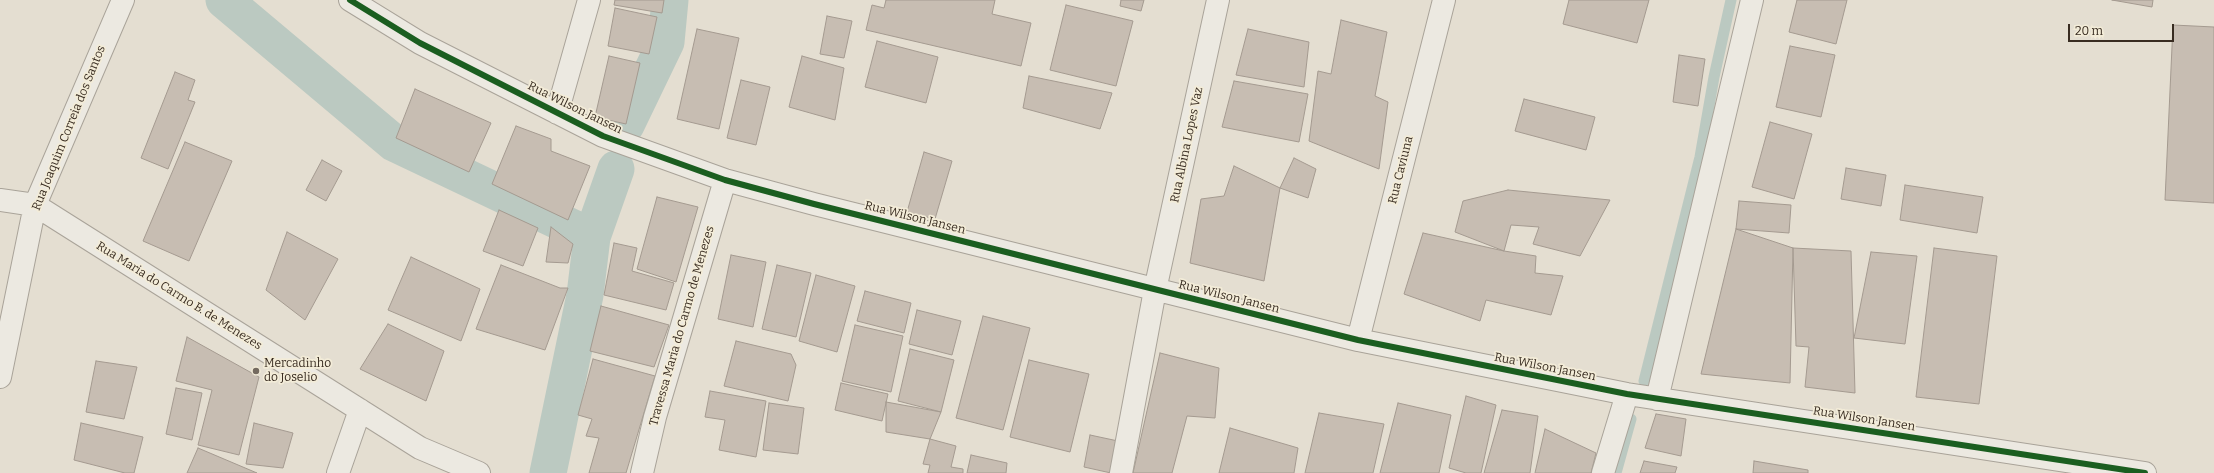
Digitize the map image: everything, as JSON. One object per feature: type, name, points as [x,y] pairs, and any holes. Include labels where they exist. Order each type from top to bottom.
[{"type":"street","name":"Rua Wilson Jansen","points":[[350,0],[420,43],[603,136],[725,180],[1155,290],[1358,340],[1626,394],[2145,473]]},
{"type":"street","points":[[557,113],[589,0]]},
{"type":"street","name":"Rua Albina Lopes Vaz","points":[[1155,290],[1218,0]]},
{"type":"street","name":"Rua Caviuna","points":[[1358,340],[1444,0]]},
{"type":"street","points":[[1657,399],[1752,0]]},
{"type":"street","name":"Rua Joaquim Correia dos Santos","points":[[0,377],[35,205],[117,2]]},
{"type":"street","name":"Travessa Maria do Carmo de Menezes","points":[[642,473],[666,380],[725,180]]},
{"type":"street","name":"Rua Maria do Carmo B. de Menezes","points":[[0,200],[35,205],[420,448],[479,473]]},
{"type":"street","points":[[1120,473],[1155,290]]},
{"type":"street","points":[[1604,473],[1626,394]]},
{"type":"street","points":[[338,473],[360,410]]},
{"type":"building","points":[[615,0],[664,0],[662,13],[614,5]]},
{"type":"building","points":[[886,0],[995,0],[992,14],[1031,23],[1021,66],[866,30],[872,5],[884,8]]},
{"type":"building","points":[[1121,0],[1144,0],[1141,11],[1120,6]]},
{"type":"building","points":[[1569,0],[1649,0],[1637,43],[1563,24]]},
{"type":"building","points":[[1797,0],[1847,0],[1836,44],[1789,32]]},
{"type":"building","points":[[2112,0],[2153,0],[2152,7]]},
{"type":"building","points":[[1066,5],[1133,21],[1116,86],[1050,70]]},
{"type":"building","points":[[615,8],[657,17],[649,54],[608,46]]},
{"type":"building","points":[[827,16],[852,21],[844,58],[820,54]]},
{"type":"building","points":[[1341,20],[1387,32],[1375,96],[1388,102],[1379,169],[1309,141],[1318,71],[1331,74]]},
{"type":"building","points":[[2173,25],[2214,27],[2214,203],[2165,200]]},
{"type":"building","points":[[697,29],[739,38],[719,129],[677,119]]},
{"type":"building","points":[[1248,29],[1309,42],[1304,87],[1236,75]]},
{"type":"building","points":[[877,41],[938,57],[926,103],[865,87]]},
{"type":"building","points":[[1790,46],[1835,55],[1821,117],[1776,107]]},
{"type":"building","points":[[1679,55],[1705,59],[1698,106],[1673,102]]},
{"type":"building","points":[[609,56],[640,63],[626,124],[595,117]]},
{"type":"building","points":[[802,56],[844,68],[835,120],[789,107]]},
{"type":"building","points":[[175,72],[195,80],[188,100],[195,102],[168,169],[141,158]]},
{"type":"building","points":[[1029,76],[1112,93],[1100,129],[1023,108]]},
{"type":"building","points":[[741,80],[770,87],[756,145],[727,138]]},
{"type":"building","points":[[1234,81],[1308,94],[1299,142],[1222,127]]},
{"type":"building","points":[[415,89],[491,123],[469,172],[396,138]]},
{"type":"building","points":[[1524,99],[1595,117],[1586,150],[1515,131]]},
{"type":"building","points":[[1770,122],[1812,134],[1794,199],[1752,187]]},
{"type":"building","points":[[516,126],[551,139],[551,151],[590,166],[568,220],[492,184]]},
{"type":"building","points":[[185,142],[232,161],[189,261],[143,241]]},
{"type":"building","points":[[924,152],[952,161],[935,219],[907,212]]},
{"type":"building","points":[[1294,158],[1316,169],[1308,198],[1280,188]]},
{"type":"building","points":[[322,160],[342,171],[326,201],[306,190]]},
{"type":"building","points":[[1234,166],[1280,188],[1264,281],[1190,263],[1201,199],[1224,196]]},
{"type":"building","points":[[1846,168],[1886,175],[1881,206],[1841,199]]},
{"type":"building","points":[[1905,185],[1983,197],[1977,233],[1900,220]]},
{"type":"building","points":[[1508,190],[1610,200],[1580,256],[1533,244],[1539,227],[1511,225],[1504,251],[1455,232],[1463,201]]},
{"type":"building","points":[[657,197],[698,207],[676,282],[637,269]]},
{"type":"building","points":[[1739,201],[1791,205],[1789,233],[1736,229]]},
{"type":"building","points":[[499,210],[538,228],[523,266],[483,251]]},
{"type":"building","points":[[551,227],[573,244],[568,263],[546,262]]},
{"type":"building","points":[[1736,229],[1793,248],[1790,383],[1701,374]]},
{"type":"building","points":[[287,232],[338,259],[305,320],[266,290]]},
{"type":"building","points":[[1423,233],[1504,251],[1536,256],[1535,273],[1563,276],[1551,315],[1486,300],[1480,321],[1404,294]]},
{"type":"building","points":[[614,243],[637,248],[632,271],[674,283],[666,310],[604,295]]},
{"type":"building","points":[[1793,248],[1851,251],[1855,393],[1805,387],[1809,347],[1796,346]]},
{"type":"building","points":[[1934,248],[1997,256],[1979,404],[1916,397]]},
{"type":"building","points":[[1871,252],[1917,256],[1905,344],[1854,338]]},
{"type":"building","points":[[731,255],[766,262],[753,327],[718,319]]},
{"type":"building","points":[[411,257],[480,289],[461,341],[388,310]]},
{"type":"building","points":[[501,265],[560,288],[568,288],[545,350],[476,329]]},
{"type":"building","points":[[777,265],[811,273],[796,337],[762,329]]},
{"type":"building","points":[[816,275],[855,286],[837,352],[799,341]]},
{"type":"building","points":[[865,291],[911,303],[904,333],[857,321]]},
{"type":"building","points":[[601,306],[669,325],[654,367],[590,351]]},
{"type":"building","points":[[917,310],[961,321],[952,355],[909,344]]},
{"type":"building","points":[[983,316],[1030,328],[1003,430],[956,418]]},
{"type":"building","points":[[388,324],[444,351],[426,401],[360,369]]},
{"type":"building","points":[[855,325],[903,336],[891,392],[842,381]]},
{"type":"building","points":[[187,337],[259,377],[239,455],[198,445],[212,390],[176,381]]},
{"type":"building","points":[[736,341],[791,354],[796,365],[788,401],[724,386]]},
{"type":"building","points":[[910,349],[954,360],[941,412],[898,401]]},
{"type":"building","points":[[1160,353],[1219,368],[1215,418],[1187,416],[1172,473],[1133,473]]},
{"type":"building","points":[[593,359],[655,376],[626,473],[589,473],[599,438],[586,436],[592,419],[578,415]]},
{"type":"building","points":[[1029,360],[1089,374],[1070,452],[1010,437]]},
{"type":"building","points":[[96,361],[137,367],[124,419],[86,412]]},
{"type":"building","points":[[841,383],[888,394],[882,421],[835,410]]},
{"type":"building","points":[[176,388],[202,393],[192,440],[166,434]]},
{"type":"building","points":[[710,391],[766,401],[756,457],[719,450],[725,420],[705,417]]},
{"type":"building","points":[[1466,396],[1496,405],[1481,473],[1466,473],[1449,468]]},
{"type":"building","points":[[886,402],[941,412],[930,439],[886,432]]},
{"type":"building","points":[[769,403],[804,408],[798,454],[763,450]]},
{"type":"building","points":[[1398,403],[1451,415],[1439,473],[1380,473]]},
{"type":"building","points":[[1502,410],[1538,416],[1530,473],[1484,473]]},
{"type":"building","points":[[1319,413],[1384,424],[1373,473],[1305,473]]},
{"type":"building","points":[[1656,414],[1686,419],[1681,456],[1645,448]]},
{"type":"building","points":[[81,423],[143,437],[134,473],[125,473],[74,460]]},
{"type":"building","points":[[254,423],[293,433],[283,468],[246,464]]},
{"type":"building","points":[[1230,428],[1298,448],[1294,473],[1219,473]]},
{"type":"building","points":[[1545,429],[1596,453],[1591,473],[1535,473]]},
{"type":"building","points":[[1090,435],[1118,441],[1111,473],[1084,467]]},
{"type":"building","points":[[930,439],[956,446],[951,467],[963,469],[963,473],[928,473],[930,465],[923,464]]},
{"type":"building","points":[[198,448],[257,473],[187,473]]},
{"type":"building","points":[[971,455],[1007,463],[1006,473],[967,473]]},
{"type":"building","points":[[1644,461],[1677,467],[1675,473],[1640,473]]},
{"type":"building","points":[[1754,461],[1808,470],[1808,473],[1753,473]]},
{"type":"waterway","points":[[224,0],[394,143],[592,237]]},
{"type":"waterway","points":[[626,125],[666,42],[670,0]]},
{"type":"waterway","points":[[1644,381],[1700,157],[1714,77],[1731,0]]},
{"type":"waterway","points":[[548,473],[585,295],[592,237],[616,169]]},
{"type":"waterway","points":[[1616,473],[1631,419]]},
{"type":"cycle path","points":[[350,0],[420,43],[603,136],[725,180],[814,204],[1358,340],[1627,394],[2145,473]]},
{"type":"place","name":"Mercadinho do Joselio","points":[[256,371]]}]
